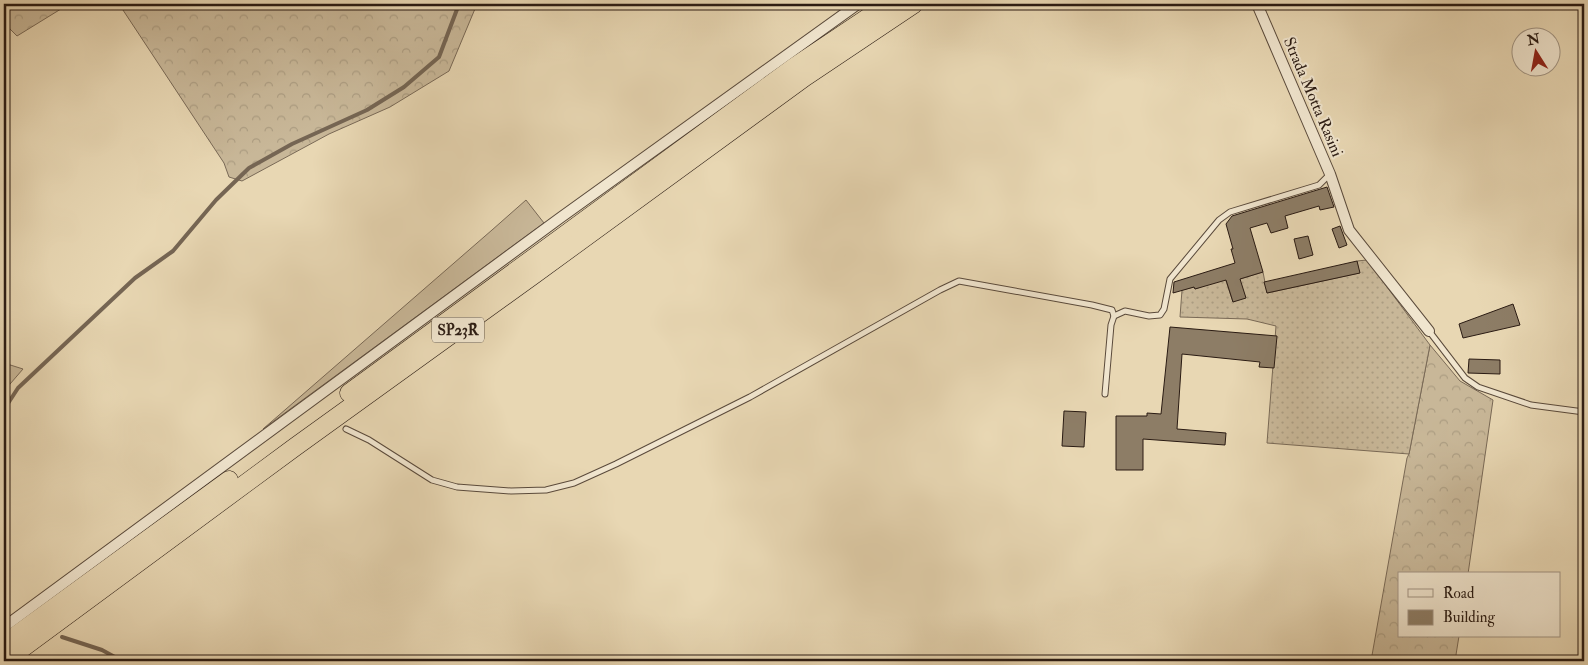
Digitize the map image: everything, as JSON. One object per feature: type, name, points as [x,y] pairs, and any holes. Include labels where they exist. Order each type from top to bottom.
[{"type":"highway","name":"SP23R","points":[[4,644],[794,67],[888,4]]},
{"type":"highway","name":"SP23R","points":[[5,661],[295,447],[805,76],[914,4]]},
{"type":"street","points":[[4,627],[568,213],[858,4]]},
{"type":"street","name":"Strada Motta Rasini","points":[[1257,4],[1330,174],[1349,230],[1429,331]]},
{"type":"lane","name":"Strada Motta Rasini","points":[[1114,316],[1125,311],[1150,316],[1160,315],[1164,310],[1170,279],[1218,220],[1230,212],[1319,185],[1330,174]]},
{"type":"lane","points":[[346,428],[369,440],[432,480],[457,488],[511,491],[546,490],[574,483],[616,464],[750,397],[959,281],[1112,310],[1114,316],[1111,325],[1105,394]]},
{"type":"lane","points":[[1429,331],[1466,378],[1478,387],[1531,405],[1584,412]]},
{"type":"green space","points":[[4,4],[69,4],[17,36],[4,23]]},
{"type":"green space","points":[[119,4],[477,4],[449,71],[390,107],[329,134],[242,181],[229,177],[224,163]]},
{"type":"green space","points":[[526,200],[544,223],[263,429],[492,230]]},
{"type":"green space","points":[[1367,260],[1430,345],[1409,454],[1267,443],[1276,326],[1247,319],[1180,317],[1182,290],[1194,287],[1195,289],[1225,278],[1233,302],[1240,279],[1263,272],[1267,293],[1359,273],[1357,261]]},
{"type":"green space","points":[[1430,345],[1460,381],[1493,400],[1468,572],[1398,572],[1398,638],[1459,638],[1455,661],[1371,661]]},
{"type":"green space","points":[[4,363],[23,369],[4,391]]},
{"type":"building","points":[[1327,187],[1334,207],[1320,210],[1319,206],[1285,216],[1288,228],[1271,233],[1267,223],[1250,228],[1263,272],[1240,279],[1246,298],[1233,302],[1226,280],[1173,293],[1174,282],[1235,263],[1226,224],[1232,216]]},
{"type":"building","points":[[1340,226],[1347,245],[1339,248],[1332,229]]},
{"type":"building","points":[[1308,236],[1313,255],[1299,259],[1294,239]]},
{"type":"building","points":[[1357,261],[1360,273],[1267,293],[1264,282]]},
{"type":"building","points":[[1513,304],[1520,325],[1463,338],[1459,324]]},
{"type":"building","points":[[1170,327],[1277,336],[1274,368],[1259,367],[1260,362],[1182,354],[1177,429],[1226,433],[1225,445],[1143,439],[1143,470],[1116,470],[1116,416],[1147,416],[1147,413],[1161,414]]},
{"type":"building","points":[[1469,359],[1500,360],[1500,374],[1468,373]]},
{"type":"building","points":[[1064,411],[1086,412],[1084,447],[1062,446]]},
{"type":"waterway","points":[[4,476],[6,469],[5,408],[18,388],[135,278],[173,251],[216,200],[249,168],[292,144],[367,110],[404,87],[439,57],[459,4]]},
{"type":"waterway","points":[[62,637],[102,650],[122,661]]}]
